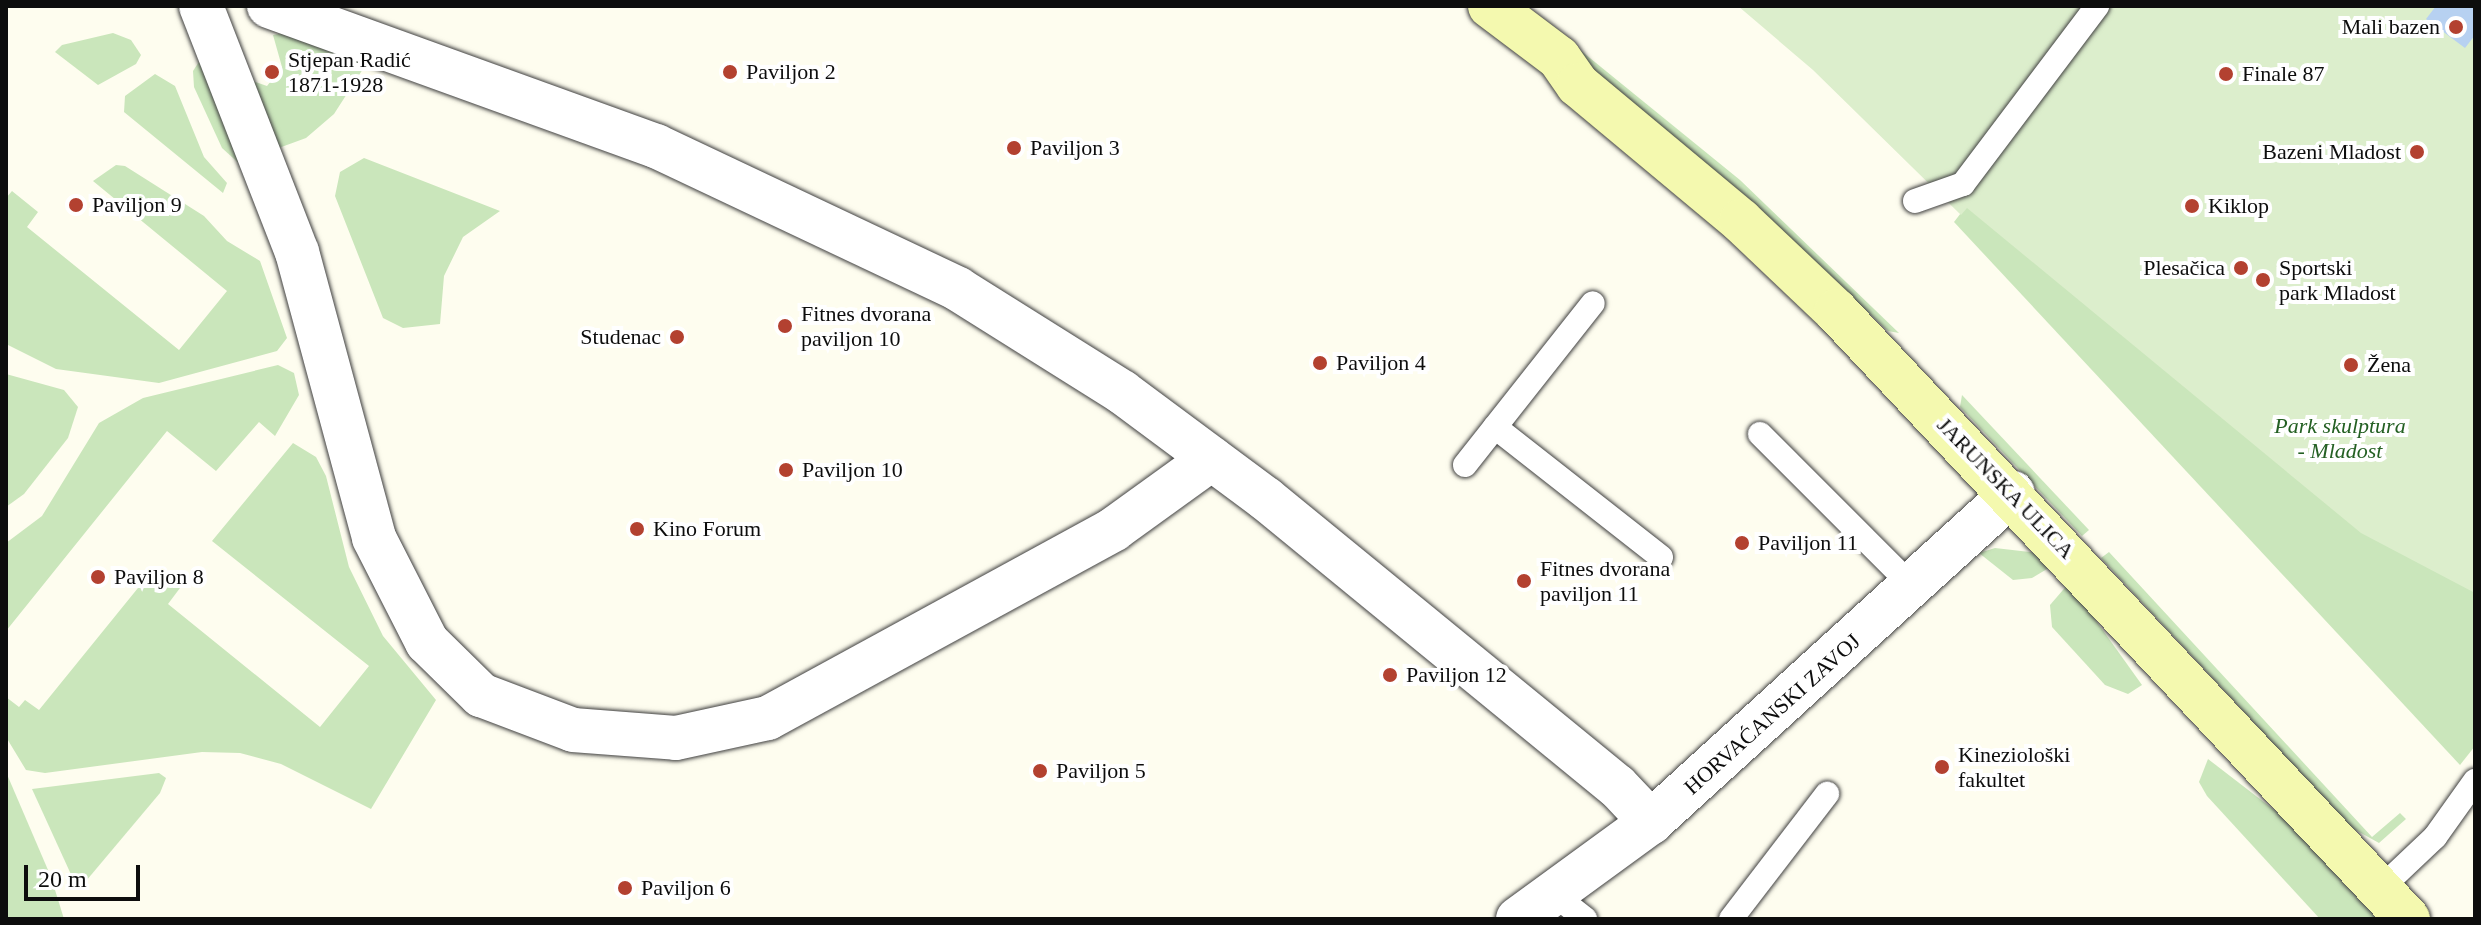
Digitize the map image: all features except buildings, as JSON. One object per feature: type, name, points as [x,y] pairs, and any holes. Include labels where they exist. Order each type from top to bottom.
[{"type":"street","points":[[201,6],[297,252],[374,538],[427,642],[481,695],[573,730],[676,738],[768,718],[1114,529],[1211,459]]},
{"type":"street","points":[[269,6],[656,146],[763,194],[958,289],[1122,392],[1211,459],[1568,746],[1651,822]]},
{"type":"street","name":"JARUNSKA ULICA","points":[[1454,6],[1550,75],[1578,85]]},
{"type":"street","name":"JARUNSKA ULICA","points":[[1490,6],[1559,58],[1578,85],[1741,221],[2013,493],[2394,904]]},
{"type":"street","name":"HORVAĆANSKI ZAVOJ","points":[[1518,919],[1571,907],[1651,822],[1914,588],[2013,493]]},
{"type":"lane","points":[[1915,201],[1963,184],[2097,6]]},
{"type":"lane","points":[[1465,465],[1593,303]]},
{"type":"lane","points":[[1495,427],[1661,557]]},
{"type":"lane","points":[[1760,434],[1914,588]]},
{"type":"lane","points":[[2394,904],[2435,837],[2475,781]]},
{"type":"lane","points":[[1731,919],[1827,794]]},
{"type":"green space","name":"Sportski park Mladost","points":[[1738,6],[2475,6],[2475,593],[2361,533],[1967,208],[1961,215],[1813,70]]},
{"type":"green space","name":"Park skulptura - Mladost","points":[[2120,6],[2475,376],[2475,746],[2460,765],[1954,222]]},
{"type":"green space","points":[[289,32],[370,58],[334,114],[306,138],[276,149],[247,79],[267,86],[282,67],[273,35]]},
{"type":"green space","points":[[113,33],[131,40],[141,55],[136,64],[98,85],[55,52],[62,45]]},
{"type":"green space","points":[[1569,41],[1740,180],[1899,333],[1888,331],[1744,195],[1589,68]]},
{"type":"green space","points":[[202,57],[244,168],[222,148],[194,87],[193,71]]},
{"type":"green space","points":[[155,74],[175,86],[204,157],[227,183],[223,193],[124,112],[125,96]]},
{"type":"green space","points":[[364,158],[500,211],[463,237],[444,276],[440,324],[403,328],[383,318],[335,196],[340,172]]},
{"type":"green space","points":[[116,165],[125,166],[204,216],[227,241],[260,261],[287,338],[277,351],[159,383],[56,369],[6,344],[6,198],[12,191],[38,212],[27,227],[179,350],[227,291],[93,181]]},
{"type":"green space","points":[[278,365],[294,373],[299,395],[275,436],[259,422],[216,471],[167,431],[6,631],[6,543],[42,516],[99,423],[143,398]]},
{"type":"green space","points":[[6,374],[64,390],[78,407],[68,438],[24,494],[6,507]]},
{"type":"green space","points":[[1962,395],[2089,530],[2082,536],[1960,407]]},
{"type":"green space","points":[[293,443],[316,457],[326,476],[349,567],[383,636],[436,700],[371,809],[281,764],[240,753],[202,752],[45,773],[26,770],[6,737],[6,697],[19,707],[25,700],[39,710],[155,567],[180,588],[168,604],[320,727],[369,666],[212,541]]},
{"type":"green space","points":[[1995,548],[2038,553],[2052,566],[2032,578],[2013,580],[1979,553]]},
{"type":"green space","points":[[2109,552],[2372,837],[2400,813],[2406,819],[2379,843],[2352,828],[2101,558]]},
{"type":"green space","points":[[2069,583],[2142,685],[2128,694],[2105,685],[2052,627],[2050,605]]},
{"type":"green space","points":[[2208,759],[2282,816],[2382,919],[2320,919],[2207,796],[2199,782]]},
{"type":"green space","points":[[6,772],[51,877],[64,919],[6,919]]},
{"type":"green space","points":[[159,773],[166,778],[160,793],[86,881],[74,881],[32,789]]},
{"type":"water","name":"Mali bazen","points":[[2436,6],[2475,6],[2475,35],[2465,48],[2426,19]]},
{"type":"place","name":"Mali bazen","points":[[2456,27]]},
{"type":"place","name":"Stjepan Radić 1871-1928","points":[[272,72]]},
{"type":"place","name":"Paviljon 2","points":[[730,72]]},
{"type":"place","name":"Finale 87","points":[[2226,74]]},
{"type":"place","name":"Paviljon 3","points":[[1014,148]]},
{"type":"place","name":"Bazeni Mladost","points":[[2417,152]]},
{"type":"place","name":"Paviljon 9","points":[[76,205]]},
{"type":"place","name":"Kiklop","points":[[2192,206]]},
{"type":"place","name":"Plesačica","points":[[2241,268]]},
{"type":"place","name":"Sportski park Mladost","points":[[2263,280]]},
{"type":"place","name":"Fitnes dvorana paviljon 10","points":[[785,326]]},
{"type":"place","name":"Studenac","points":[[677,337]]},
{"type":"place","name":"Paviljon 4","points":[[1320,363]]},
{"type":"place","name":"Žena","points":[[2351,365]]},
{"type":"place","name":"Paviljon 10","points":[[786,470]]},
{"type":"place","name":"Kino Forum","points":[[637,529]]},
{"type":"place","name":"Paviljon 11","points":[[1742,543]]},
{"type":"place","name":"Paviljon 8","points":[[98,577]]},
{"type":"place","name":"Fitnes dvorana paviljon 11","points":[[1524,581]]},
{"type":"place","name":"Paviljon 12","points":[[1390,675]]},
{"type":"place","name":"Kineziološki fakultet","points":[[1942,767]]},
{"type":"place","name":"Paviljon 5","points":[[1040,771]]},
{"type":"place","name":"Paviljon 6","points":[[625,888]]}]
